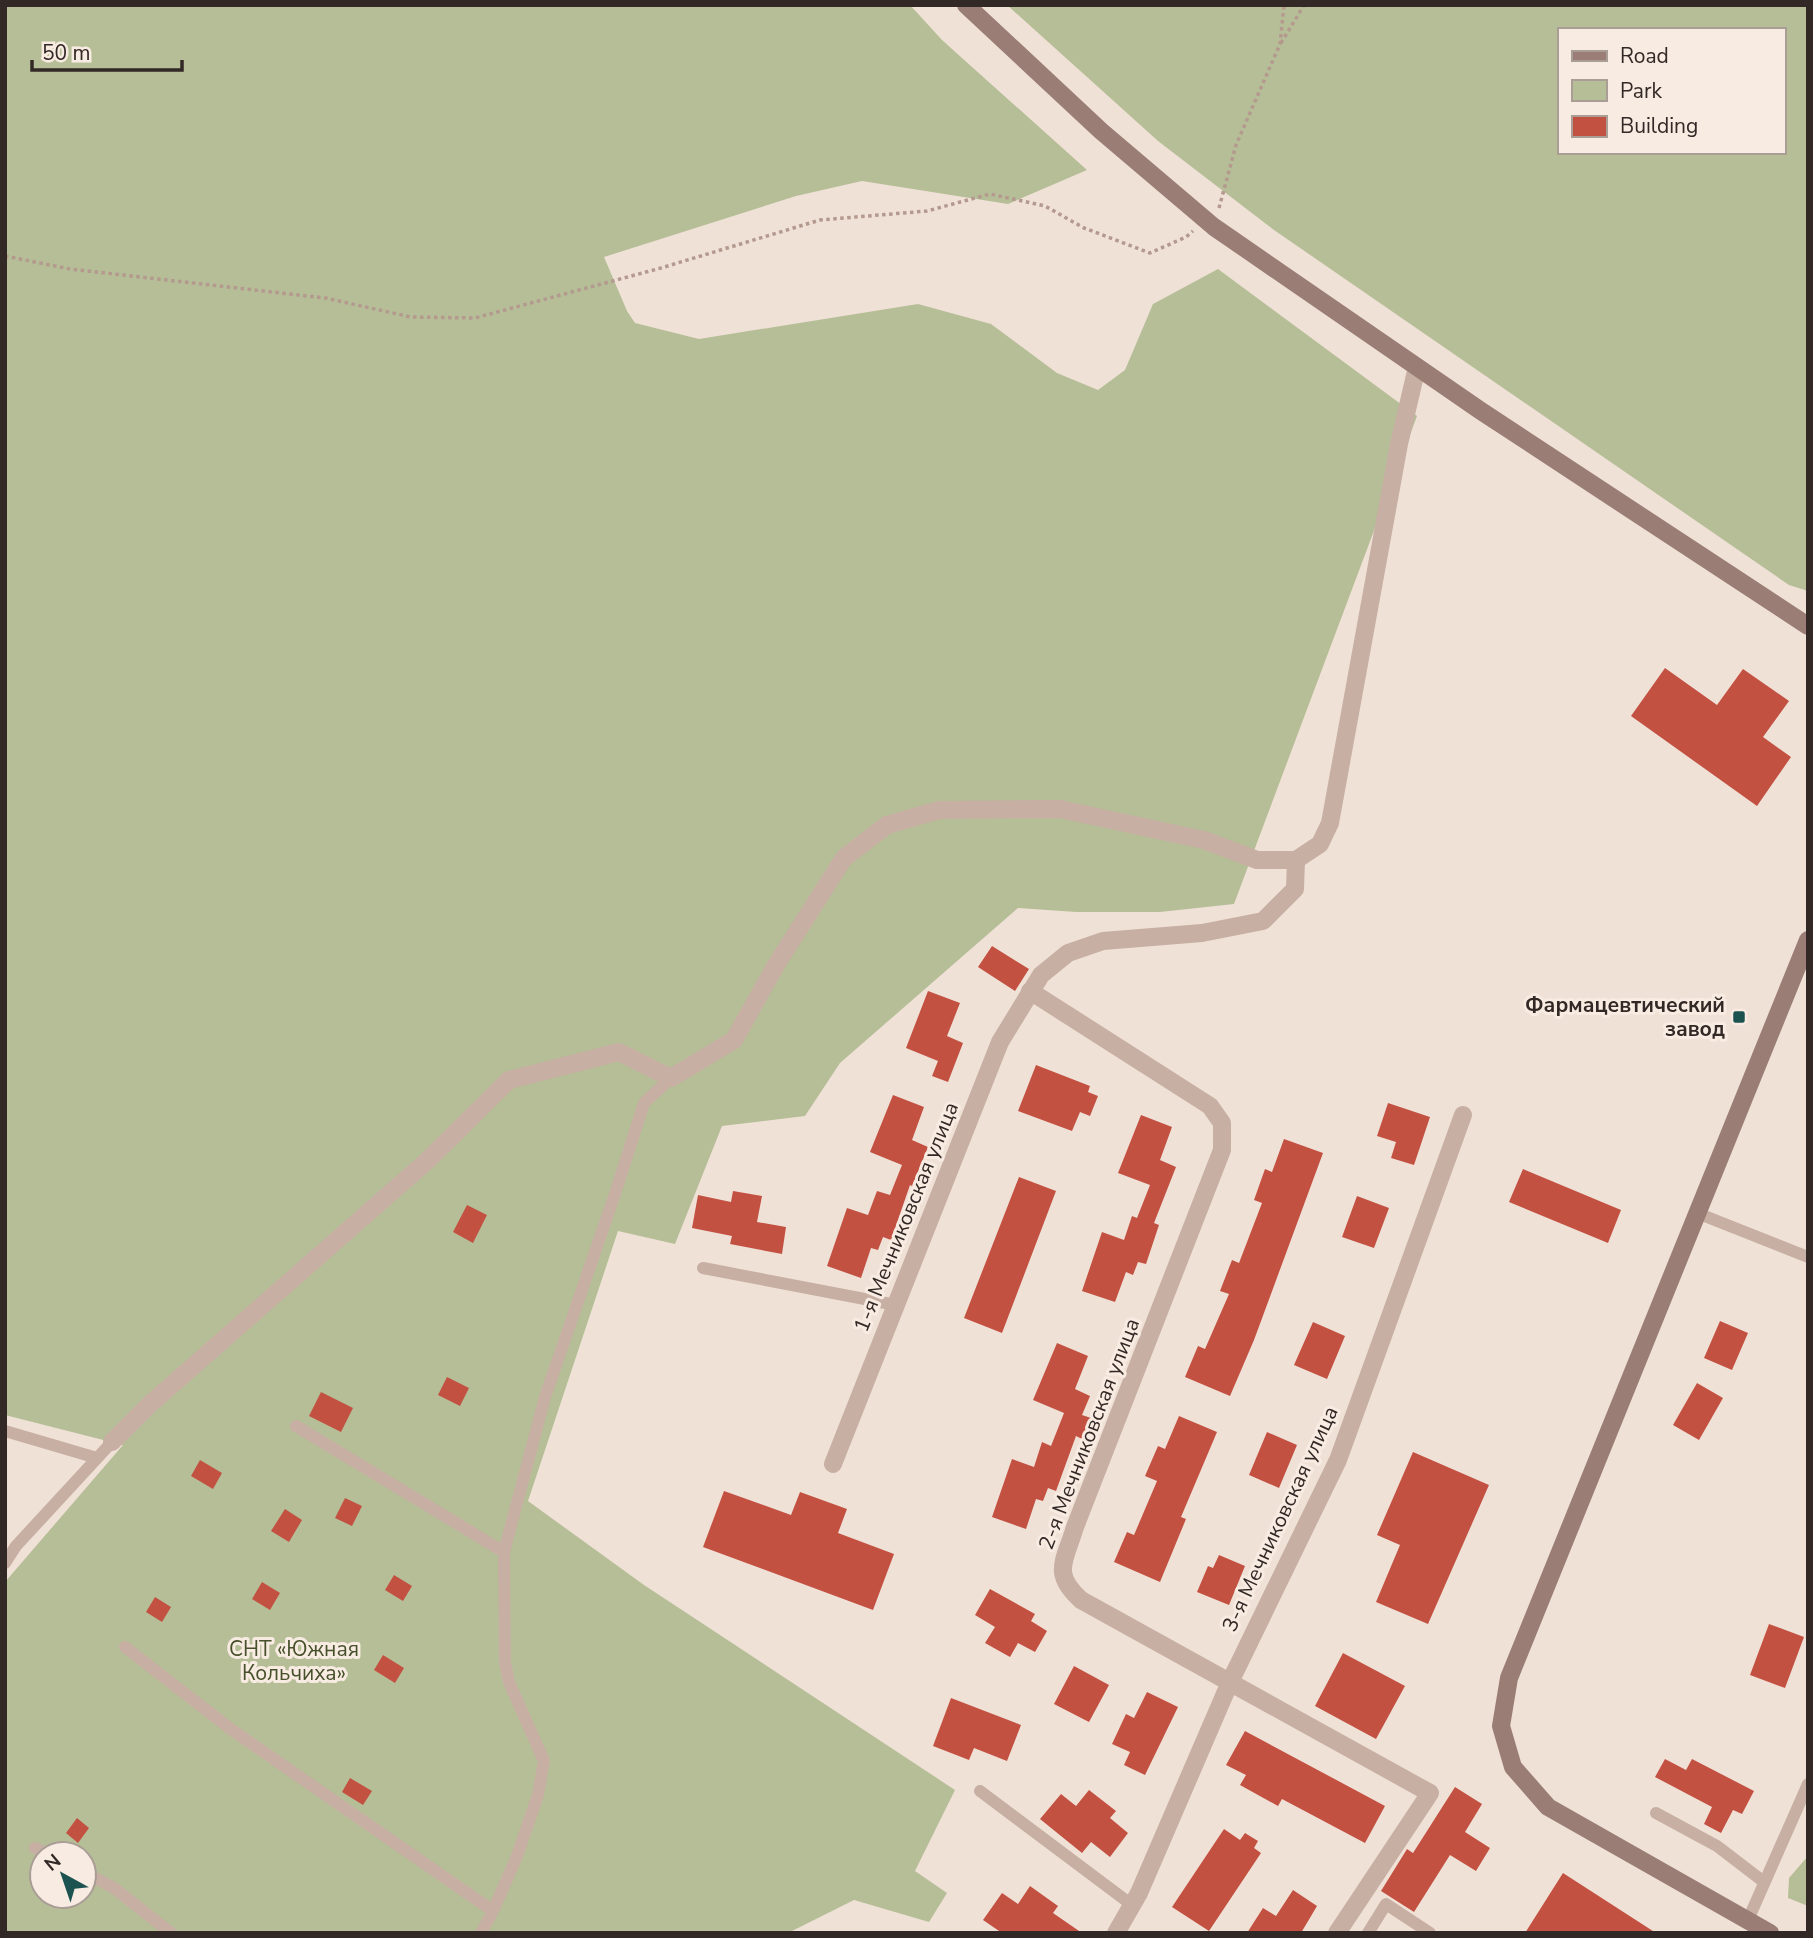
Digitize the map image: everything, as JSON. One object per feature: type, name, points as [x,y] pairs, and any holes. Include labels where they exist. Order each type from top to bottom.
[{"type":"main road","points":[[965,5],[1101,131],[1210,223],[1417,367],[1808,626]]},
{"type":"main road","points":[[1770,1933],[1548,1807],[1513,1767],[1502,1726],[1509,1678],[1808,940]]},
{"type":"street","points":[[112,1442],[149,1405],[428,1160],[509,1080],[620,1052],[671,1078],[734,1040],[776,965],[844,858],[887,825],[939,810],[1060,809],[1204,840],[1257,860],[1296,860],[1320,844],[1330,823],[1399,444],[1417,367]]},
{"type":"street","name":"1-я Мечниковская улица","points":[[833,1464],[1000,1042],[1041,975],[1068,953],[1103,941],[1202,933],[1263,921],[1294,889],[1296,860]]},
{"type":"street","name":"2-я Мечниковская улица","points":[[1030,991],[1210,1106],[1222,1123],[1222,1150],[1075,1527],[1061,1573],[1067,1588],[1081,1600],[1430,1793],[1337,1933]]},
{"type":"street","name":"3-я Мечниковская улица","points":[[1116,1933],[1132,1905],[1230,1682],[1338,1460],[1463,1115]]},
{"type":"lane","points":[[481,1933],[517,1856],[538,1795],[544,1761],[509,1682],[505,1662],[504,1552],[545,1396],[644,1103],[671,1078]]},
{"type":"lane","points":[[1697,1213],[1808,1257]]},
{"type":"lane","points":[[703,1268],[896,1305]]},
{"type":"lane","points":[[296,1426],[504,1552]]},
{"type":"lane","points":[[5,1431],[97,1458]]},
{"type":"lane","points":[[5,1563],[16,1546],[112,1442]]},
{"type":"lane","points":[[125,1647],[232,1730],[493,1911]]},
{"type":"lane","points":[[1748,1920],[1808,1784]]},
{"type":"lane","points":[[980,1791],[1132,1905]]},
{"type":"lane","points":[[1656,1813],[1717,1846],[1765,1882]]},
{"type":"lane","points":[[98,1879],[114,1888],[171,1933]]},
{"type":"lane","points":[[1368,1933],[1387,1904],[1430,1933]]},
{"type":"path","points":[[1280,44],[1284,5]]},
{"type":"path","points":[[5,256],[70,269],[326,298],[411,317],[475,318],[661,268],[820,220],[927,211],[990,194],[1045,206],[1084,228],[1150,253],[1210,223],[1236,145],[1280,44],[1304,5]]},
{"type":"green space","name":"СНТ «Южная Кольчиха»","points":[[5,5],[910,5],[942,40],[1087,170],[1008,204],[862,181],[796,196],[604,257],[627,311],[635,323],[699,339],[918,304],[991,324],[1057,373],[1098,390],[1125,370],[1153,304],[1218,269],[1417,416],[1234,904],[1160,912],[1076,912],[1018,908],[840,1063],[805,1116],[722,1126],[675,1244],[618,1231],[528,1501],[644,1585],[955,1790],[915,1871],[947,1893],[929,1922],[854,1900],[788,1933],[5,1933],[5,1582],[123,1445],[5,1415]]},
{"type":"green space","points":[[1007,5],[1808,5],[1808,591],[1789,585],[1274,230],[1158,141]]},
{"type":"green space","points":[[1808,1856],[1808,1906],[1788,1898],[1789,1878]]},
{"type":"building","points":[[1665,668],[1717,705],[1743,669],[1789,701],[1763,737],[1791,757],[1757,806],[1631,716]]},
{"type":"building","points":[[992,946],[1029,969],[1015,991],[978,967]]},
{"type":"building","points":[[928,991],[960,1003],[947,1036],[963,1043],[948,1082],[932,1076],[938,1061],[906,1048]]},
{"type":"building","points":[[1036,1065],[1090,1086],[1088,1092],[1098,1096],[1090,1116],[1080,1112],[1072,1131],[1018,1111]]},
{"type":"building","points":[[893,1095],[924,1107],[912,1140],[928,1147],[912,1186],[910,1185],[891,1240],[883,1237],[878,1250],[871,1248],[861,1278],[827,1266],[847,1208],[868,1215],[877,1191],[890,1195],[902,1165],[870,1152]]},
{"type":"building","points":[[1388,1103],[1430,1117],[1414,1165],[1391,1158],[1396,1142],[1377,1136]]},
{"type":"building","points":[[1141,1115],[1172,1127],[1160,1160],[1176,1167],[1154,1223],[1159,1225],[1146,1264],[1138,1262],[1133,1275],[1126,1272],[1115,1302],[1082,1291],[1102,1232],[1124,1240],[1132,1216],[1137,1218],[1150,1185],[1118,1173]]},
{"type":"building","points":[[1284,1139],[1323,1153],[1254,1340],[1230,1396],[1185,1377],[1198,1346],[1205,1349],[1229,1294],[1220,1291],[1232,1260],[1239,1263],[1262,1203],[1254,1200],[1265,1169],[1272,1172]]},
{"type":"building","points":[[1523,1169],[1621,1210],[1608,1243],[1509,1202]]},
{"type":"building","points":[[1019,1177],[1056,1191],[1002,1333],[964,1318]]},
{"type":"building","points":[[733,1191],[762,1196],[757,1222],[786,1227],[782,1254],[730,1244],[732,1236],[692,1228],[698,1195],[731,1202]]},
{"type":"building","points":[[1357,1196],[1389,1208],[1374,1248],[1342,1237]]},
{"type":"building","points":[[467,1205],[487,1215],[473,1243],[453,1232]]},
{"type":"building","points":[[1720,1321],[1748,1333],[1732,1370],[1704,1358]]},
{"type":"building","points":[[1313,1322],[1345,1336],[1327,1379],[1294,1365]]},
{"type":"building","points":[[1057,1343],[1088,1356],[1075,1389],[1090,1396],[1082,1415],[1091,1418],[1082,1439],[1076,1436],[1056,1491],[1048,1488],[1043,1501],[1036,1499],[1026,1529],[992,1517],[1012,1459],[1034,1467],[1042,1442],[1051,1446],[1064,1413],[1033,1400]]},
{"type":"building","points":[[447,1377],[469,1388],[460,1406],[438,1395]]},
{"type":"building","points":[[1697,1383],[1723,1398],[1699,1440],[1673,1425]]},
{"type":"building","points":[[321,1392],[353,1408],[341,1432],[309,1416]]},
{"type":"building","points":[[1179,1416],[1217,1432],[1181,1517],[1186,1519],[1160,1582],[1114,1562],[1127,1532],[1134,1535],[1157,1481],[1145,1476],[1158,1446],[1165,1449]]},
{"type":"building","points":[[1267,1432],[1297,1445],[1279,1488],[1249,1475]]},
{"type":"building","points":[[1413,1452],[1489,1485],[1428,1624],[1376,1602],[1400,1545],[1377,1535]]},
{"type":"building","points":[[200,1460],[222,1473],[213,1489],[191,1476]]},
{"type":"building","points":[[724,1491],[791,1515],[800,1492],[847,1509],[838,1533],[894,1554],[873,1610],[703,1547]]},
{"type":"building","points":[[345,1498],[362,1506],[352,1526],[335,1518]]},
{"type":"building","points":[[285,1509],[302,1520],[289,1542],[271,1531]]},
{"type":"building","points":[[1219,1555],[1245,1566],[1229,1605],[1197,1592],[1208,1566],[1213,1568]]},
{"type":"building","points":[[394,1575],[412,1586],[403,1601],[385,1590]]},
{"type":"building","points":[[262,1582],[280,1593],[270,1610],[252,1599]]},
{"type":"building","points":[[990,1589],[1035,1614],[1031,1621],[1047,1631],[1035,1652],[1018,1643],[1010,1657],[985,1643],[995,1627],[975,1615]]},
{"type":"building","points":[[155,1597],[171,1607],[162,1622],[146,1612]]},
{"type":"building","points":[[1769,1624],[1804,1637],[1785,1688],[1750,1675]]},
{"type":"building","points":[[1343,1653],[1405,1686],[1376,1739],[1315,1706]]},
{"type":"building","points":[[383,1655],[404,1668],[395,1683],[374,1670]]},
{"type":"building","points":[[1074,1666],[1109,1685],[1089,1722],[1054,1704]]},
{"type":"building","points":[[1147,1692],[1178,1707],[1145,1775],[1124,1765],[1130,1752],[1112,1744],[1126,1714],[1134,1718]]},
{"type":"building","points":[[951,1698],[1021,1725],[1007,1761],[974,1748],[969,1760],[933,1746]]},
{"type":"building","points":[[1245,1731],[1385,1806],[1365,1843],[1282,1799],[1278,1806],[1240,1785],[1246,1775],[1226,1765]]},
{"type":"building","points":[[1665,1759],[1686,1770],[1692,1759],[1754,1791],[1742,1814],[1733,1810],[1721,1833],[1704,1824],[1712,1807],[1655,1777]]},
{"type":"building","points":[[350,1778],[372,1791],[363,1805],[342,1792]]},
{"type":"building","points":[[1455,1787],[1482,1804],[1465,1832],[1490,1848],[1476,1871],[1450,1855],[1414,1912],[1381,1891],[1407,1849],[1413,1853]]},
{"type":"building","points":[[1089,1790],[1116,1811],[1110,1818],[1128,1833],[1110,1857],[1091,1842],[1082,1853],[1040,1819],[1061,1794],[1076,1806]]},
{"type":"building","points":[[77,1818],[89,1828],[80,1840],[74,1840],[66,1833]]},
{"type":"building","points":[[1224,1829],[1240,1840],[1245,1833],[1258,1841],[1254,1848],[1261,1853],[1209,1931],[1172,1907]]},
{"type":"building","points":[[1563,1873],[1656,1933],[1525,1933]]},
{"type":"building","points":[[1030,1886],[1058,1906],[1053,1913],[1082,1933],[1002,1933],[983,1920],[1002,1893],[1018,1904]]},
{"type":"building","points":[[1293,1890],[1317,1906],[1301,1933],[1247,1933],[1263,1908],[1276,1916]]},
{"type":"place","name":"Фармацевтический завод","points":[[1739,1017]]}]
